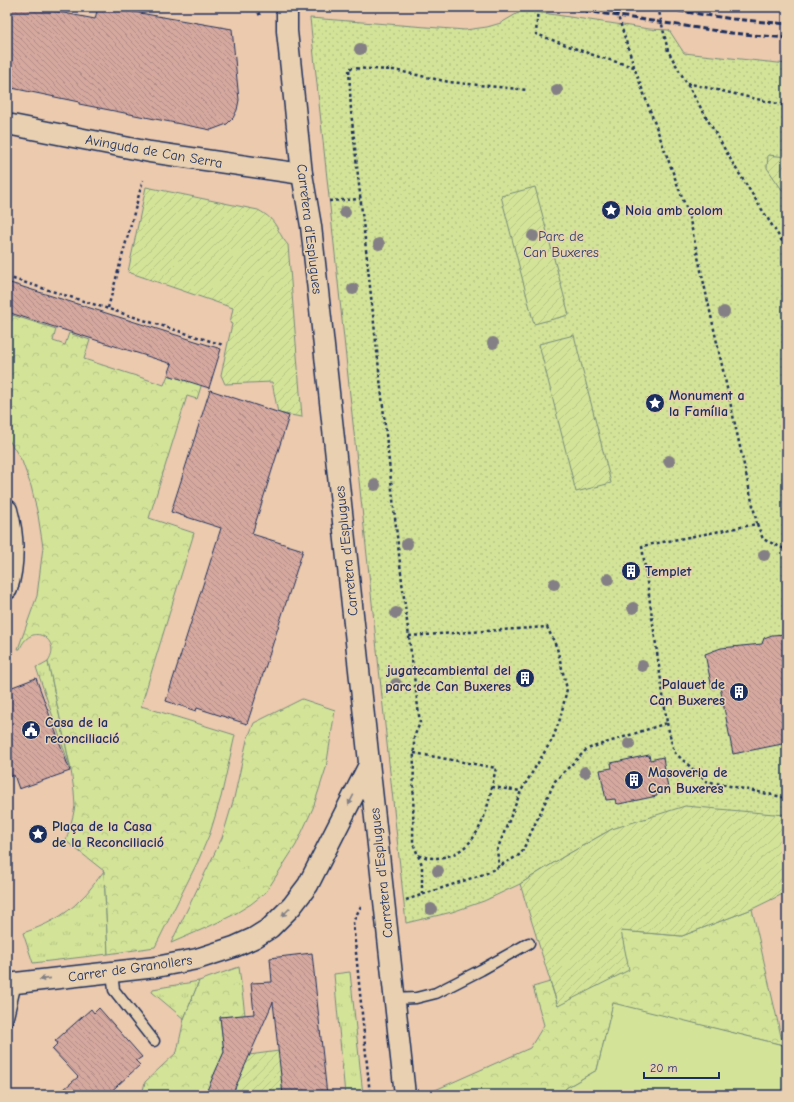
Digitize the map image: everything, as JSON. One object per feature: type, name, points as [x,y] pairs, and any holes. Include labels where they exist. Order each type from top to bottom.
[{"type":"street","name":"Carretera d'Esplugues","points":[[287,7],[287,31],[302,174],[312,234],[404,1095]]},
{"type":"street","name":"Avinguda de Can Serra","points":[[7,124],[150,152],[302,174]]},
{"type":"street","points":[[7,510],[12,542],[12,565],[7,589]]},
{"type":"street","name":"Carrer de Granollers","points":[[12,983],[156,967],[197,959],[234,947],[254,938],[270,928],[292,906],[308,885],[369,765]]},
{"type":"lane","points":[[394,999],[416,998],[436,993],[481,970],[528,943]]},
{"type":"lane","points":[[112,972],[114,990],[154,1042]]},
{"type":"lane","points":[[7,1022],[12,983]]},
{"type":"path","points":[[256,7],[260,16]]},
{"type":"path","points":[[538,7],[536,34],[596,56],[634,67]]},
{"type":"path","points":[[615,7],[634,67],[689,216],[757,524],[763,539],[787,550]]},
{"type":"path","points":[[658,7],[668,51],[734,167],[787,249]]},
{"type":"path","points":[[422,894],[422,865],[413,843],[414,737],[420,723],[360,199],[351,111],[350,68],[394,70],[449,82],[528,90]]},
{"type":"path","points":[[687,83],[787,106]]},
{"type":"path","points":[[108,308],[143,180]]},
{"type":"path","points":[[325,201],[360,199]]},
{"type":"path","points":[[7,277],[223,345]]},
{"type":"path","points":[[757,524],[642,546],[667,723],[674,752],[706,781],[787,798]]},
{"type":"path","points":[[409,636],[547,627],[557,648],[567,689],[560,719],[553,738],[521,791],[497,850],[499,866]]},
{"type":"path","points":[[403,900],[487,873],[521,854],[556,781],[587,749],[667,723]]},
{"type":"path","points":[[414,753],[496,768],[487,806],[481,824],[473,839],[460,851],[446,857],[428,858],[418,854]]},
{"type":"path","points":[[492,787],[521,791]]},
{"type":"path","name":"Carretera d'Esplugues","points":[[363,903],[354,922],[370,1095]]},
{"type":"green space","name":"Parc de Can Buxeres","points":[[523,10],[649,29],[669,30],[684,53],[787,64],[787,827],[784,815],[612,829],[520,884],[484,901],[452,912],[406,923],[310,18],[465,30],[487,27],[501,23]]},
{"type":"green space","points":[[768,155],[787,157],[787,197],[767,168]]},
{"type":"green space","points":[[146,187],[258,210],[270,218],[273,222],[288,245],[302,417],[278,413],[272,382],[225,384],[221,375],[232,324],[230,323],[233,308],[128,272]]},
{"type":"green space","points":[[535,187],[569,315],[534,324],[501,196]]},
{"type":"green space","points":[[12,315],[56,329],[53,341],[65,345],[69,333],[90,340],[84,359],[164,385],[168,375],[178,378],[181,366],[205,374],[197,399],[187,396],[149,518],[194,533],[141,706],[235,735],[221,797],[210,833],[198,861],[155,947],[108,954],[104,871],[66,841],[75,806],[74,791],[71,770],[48,662],[52,654],[52,647],[44,636],[38,635],[31,636],[25,640],[20,649],[18,649],[37,596],[43,547],[38,515],[31,486],[22,461],[7,437],[7,326],[9,327]]},
{"type":"green space","points":[[574,335],[611,483],[576,492],[539,344]]},
{"type":"green space","points":[[48,662],[71,770],[36,667]]},
{"type":"green space","points":[[302,699],[335,710],[326,768],[313,808],[296,845],[266,892],[251,904],[233,915],[171,943],[222,838],[234,798],[247,740],[254,723]]},
{"type":"green space","points":[[685,806],[785,815],[787,829],[787,892],[752,909],[682,936],[621,931],[629,970],[558,1006],[520,884],[612,829]]},
{"type":"green space","points":[[104,871],[108,954],[33,963],[23,933],[46,924],[68,911],[86,894]]},
{"type":"green space","points":[[752,909],[783,1045],[613,1004],[597,1070],[566,1088],[563,1095],[424,1095],[530,1048],[544,1025],[533,987],[550,982],[558,1006],[621,931],[682,936]]},
{"type":"green space","points":[[239,967],[245,1015],[220,1017],[224,1052],[205,1095],[142,1095],[145,1082],[177,1052],[184,1019],[199,981]]},
{"type":"green space","points":[[350,972],[363,1095],[345,1095],[334,974]]},
{"type":"green space","points":[[199,981],[184,1019],[152,992],[153,989]]},
{"type":"green space","points":[[613,1003],[787,1046],[787,1095],[563,1095],[566,1088],[597,1070]]},
{"type":"green space","points":[[279,1051],[283,1095],[232,1095],[249,1055]]},
{"type":"building","points":[[7,7],[33,7],[95,19],[98,7],[105,7],[232,29],[239,100],[237,110],[233,118],[227,124],[211,130],[79,104],[79,102],[7,87]]},
{"type":"building","points":[[7,282],[221,349],[209,388],[168,375],[172,364],[7,312]]},
{"type":"building","points":[[210,390],[289,416],[252,534],[303,550],[247,724],[197,708],[196,711],[166,701],[221,528],[171,512]]},
{"type":"building","name":"Palauet de Can Buxeres","points":[[787,634],[787,743],[733,754],[720,687],[712,688],[705,654],[721,648],[762,644],[764,638],[772,635]]},
{"type":"building","name":"Casa de la reconciliació","points":[[36,678],[70,771],[19,789],[14,775],[7,778],[7,689]]},
{"type":"building","name":"Masoveria de Can Buxeres","points":[[649,755],[650,760],[663,757],[668,789],[656,791],[657,796],[619,804],[616,803],[615,799],[606,800],[600,770],[612,768],[611,763]]},
{"type":"building","points":[[312,953],[327,1095],[283,1095],[273,1002],[232,1095],[205,1095],[224,1052],[220,1017],[254,1014],[251,983],[272,982],[270,958]]},
{"type":"building","points":[[99,1008],[142,1057],[136,1061],[140,1065],[107,1095],[57,1095],[78,1077],[52,1049],[58,1043],[55,1041],[91,1009],[94,1013]]},
{"type":"railway","points":[[559,7],[731,33],[787,38]]},
{"type":"railway","points":[[652,7],[733,19],[787,24]]},
{"type":"place","name":"Noia amb colom","points":[[611,210]]},
{"type":"place","name":"Monument a la Família","points":[[655,403]]},
{"type":"place","name":"Templet","points":[[631,571]]},
{"type":"place","name":"jugatecambiental del parc de Can Buxeres","points":[[525,678]]},
{"type":"place","name":"Palauet de Can Buxeres","points":[[739,692]]},
{"type":"place","name":"Casa de la reconciliació","points":[[31,730]]},
{"type":"place","name":"Masoveria de Can Buxeres","points":[[634,780]]},
{"type":"place","name":"Plaça de la Casa de la Reconciliació","points":[[38,834]]}]
